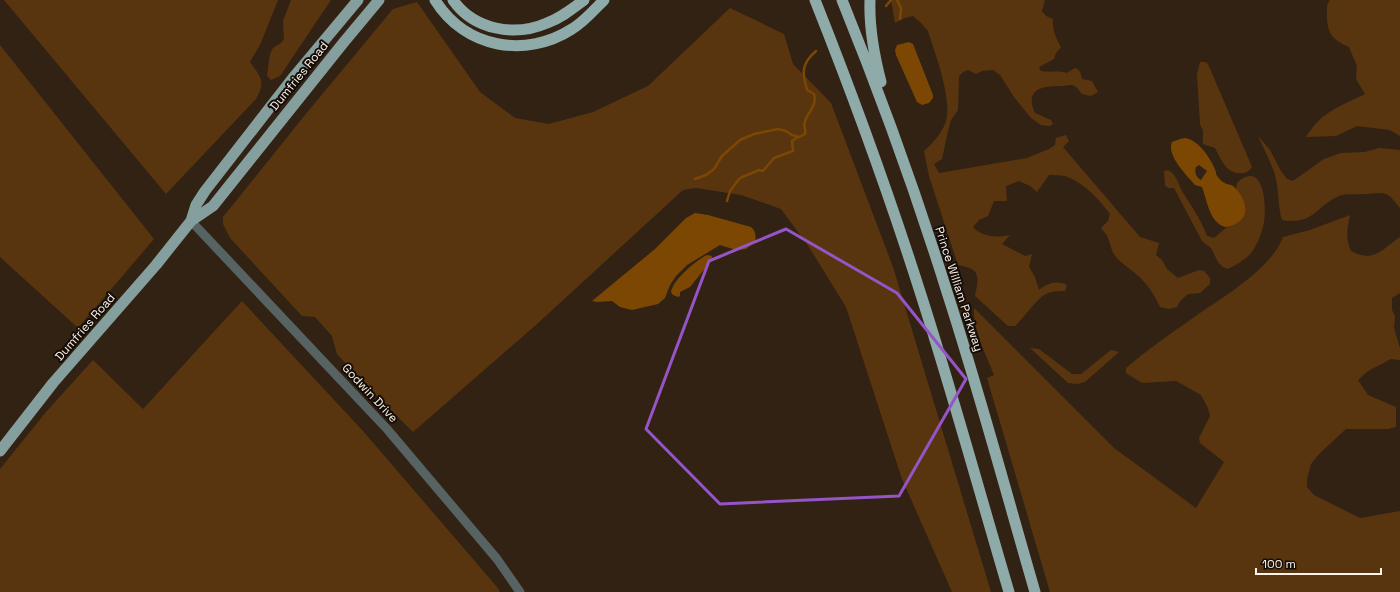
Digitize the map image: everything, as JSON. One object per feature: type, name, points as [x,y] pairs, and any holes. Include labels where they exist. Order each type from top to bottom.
[{"type":"highway","points":[[435,0],[441,10],[457,26],[471,35],[487,42],[518,46],[553,40],[573,29],[589,16],[604,0]]},
{"type":"highway","points":[[453,0],[465,14],[477,21],[496,29],[508,30],[533,28],[547,24],[569,12],[584,0]]},
{"type":"highway","points":[[809,0],[839,61]]},
{"type":"highway","points":[[815,0],[868,138],[922,297],[1009,592]]},
{"type":"highway","name":"Prince William Parkway","points":[[842,0],[893,135],[947,292],[1035,592]]},
{"type":"highway","points":[[870,0],[870,18],[874,51],[893,135]]},
{"type":"main road","name":"Dumfries Road","points":[[191,221],[196,205],[205,191],[296,74],[358,0]]},
{"type":"main road","name":"Dumfries Road","points":[[0,451],[53,383],[156,265],[191,221],[213,206],[379,0]]},
{"type":"street","name":"Godwin Drive","points":[[191,221],[387,429],[497,559],[520,592]]},
{"type":"highlighted area","points":[[786,229],[897,293],[966,379],[899,496],[720,504],[646,429],[709,261]]},
{"type":"shaded area","points":[[4,0],[278,0],[260,45],[250,62],[261,79],[261,87],[256,99],[166,194]]},
{"type":"shaded area","points":[[291,0],[331,0],[280,76],[271,80],[267,76],[270,54],[273,48],[284,39],[283,21]]},
{"type":"shaded area","points":[[891,0],[1045,0],[1042,11],[1046,16],[1053,19],[1055,34],[1061,47],[1056,53],[1054,59],[1039,67],[1041,71],[1067,73],[1075,68],[1080,72],[1082,79],[1092,81],[1098,92],[1091,96],[1082,94],[1077,88],[1070,85],[1047,87],[1037,90],[1033,94],[1032,99],[1032,105],[1035,113],[1051,120],[1053,124],[1050,126],[1041,125],[1031,118],[1014,97],[1000,75],[993,70],[982,71],[976,74],[968,70],[963,72],[959,76],[958,110],[951,120],[942,159],[934,164],[939,173],[1027,158],[1049,149],[1055,145],[1056,138],[1066,135],[1069,141],[1063,147],[1140,237],[1159,243],[1156,255],[1162,260],[1167,269],[1178,278],[1199,270],[1204,271],[1210,278],[1210,284],[1200,293],[1188,294],[1180,301],[1177,307],[1169,309],[1160,307],[1153,293],[1144,281],[1113,253],[1106,234],[1101,228],[1108,221],[1110,214],[1090,192],[1078,182],[1065,176],[1049,175],[1037,192],[1030,186],[1019,181],[1006,186],[1007,201],[994,201],[988,216],[979,220],[973,227],[985,235],[1010,235],[1002,244],[1025,256],[1032,254],[1029,267],[1035,277],[1039,290],[1052,283],[1063,283],[1067,285],[1065,291],[1051,292],[1043,296],[1015,326],[1008,326],[975,296],[977,274],[975,271],[958,265],[929,176],[924,151],[936,139],[945,124],[947,115],[947,103],[939,65],[928,31],[913,16],[895,23]]},
{"type":"shaded area","points":[[1330,0],[1400,0],[1400,136],[1390,130],[1357,126],[1336,136],[1306,137],[1318,121],[1325,115],[1339,106],[1365,94],[1356,79],[1357,66],[1349,47],[1335,39],[1328,27],[1327,9]]},
{"type":"shaded area","points":[[417,2],[480,92],[515,118],[549,124],[593,112],[648,86],[730,8],[784,34],[793,64],[831,103],[893,267],[991,592],[952,592],[902,479],[846,307],[809,247],[781,209],[741,195],[696,188],[683,190],[537,324],[413,432],[362,381],[337,354],[332,336],[315,317],[302,316],[230,238],[223,224],[223,217],[393,9]]},
{"type":"shaded area","points":[[909,42],[913,44],[933,95],[933,98],[929,103],[922,105],[917,102],[896,55],[895,50],[897,45]]},
{"type":"shaded area","points":[[0,45],[154,239],[78,328],[0,257]]},
{"type":"shaded area","points":[[1200,62],[1205,62],[1208,64],[1252,167],[1249,171],[1236,173],[1231,171],[1222,161],[1215,148],[1203,144],[1203,131],[1200,124],[1197,74]]},
{"type":"shaded area","points":[[1258,136],[1270,150],[1287,179],[1293,181],[1324,159],[1341,153],[1365,152],[1379,148],[1400,150],[1400,208],[1392,198],[1383,193],[1345,195],[1331,200],[1308,218],[1293,221],[1282,220],[1275,174]]},
{"type":"shaded area","points":[[1185,138],[1200,146],[1211,162],[1219,179],[1233,186],[1242,197],[1245,206],[1244,215],[1242,219],[1232,226],[1225,227],[1215,220],[1209,210],[1202,187],[1195,185],[1178,165],[1172,153],[1171,147],[1172,142]],"holes":[[[1199,165],[1207,171],[1201,180],[1197,176],[1195,169]]]},
{"type":"shaded area","points":[[1168,170],[1176,179],[1199,218],[1207,236],[1214,238],[1227,227],[1233,225],[1240,195],[1236,190],[1237,183],[1246,177],[1253,176],[1258,180],[1264,195],[1265,214],[1258,242],[1249,256],[1228,269],[1223,267],[1218,262],[1211,248],[1202,241],[1174,188],[1168,188],[1165,185],[1164,171]]},
{"type":"shaded area","points":[[695,213],[708,215],[751,227],[754,230],[756,238],[755,242],[746,249],[736,250],[720,245],[687,265],[676,276],[670,285],[665,298],[658,304],[632,310],[620,307],[612,301],[592,301],[655,249],[686,218]]},
{"type":"shaded area","points":[[1350,215],[1347,233],[1351,251],[1366,256],[1372,255],[1382,250],[1400,237],[1400,293],[1392,298],[1392,310],[1395,316],[1394,328],[1400,348],[1400,360],[1391,359],[1368,371],[1358,380],[1368,395],[1396,407],[1396,427],[1388,429],[1346,429],[1319,454],[1311,464],[1307,479],[1307,487],[1314,495],[1360,518],[1400,511],[1400,592],[1050,592],[987,378],[994,375],[978,334],[974,317],[974,308],[1114,448],[1196,508],[1224,462],[1200,443],[1199,438],[1210,416],[1208,408],[1201,395],[1176,381],[1142,383],[1126,373],[1126,368],[1159,342],[1257,272],[1277,249],[1283,237],[1310,230]]},
{"type":"shaded area","points":[[707,255],[712,256],[711,261],[690,287],[680,292],[680,296],[678,297],[673,295],[671,292],[680,276]]},
{"type":"shaded area","points":[[242,301],[363,431],[500,592],[0,592],[0,469],[46,412],[93,360],[143,409]]},
{"type":"shaded area","points":[[1030,348],[1039,349],[1072,374],[1081,374],[1111,350],[1119,352],[1085,382],[1078,384],[1068,383]]},
{"type":"waterway","points":[[886,6],[891,0]]},
{"type":"waterway","points":[[897,0],[901,8],[900,19]]},
{"type":"waterway","points":[[695,179],[706,175],[714,169],[722,156],[740,140],[754,134],[778,129],[799,137],[805,134],[804,123],[814,105],[815,98],[814,94],[807,90],[804,79],[804,69],[808,60],[816,51]]},
{"type":"waterway","points":[[727,201],[730,191],[739,179],[759,170],[763,171],[774,158],[793,151],[792,141],[798,137]]}]
